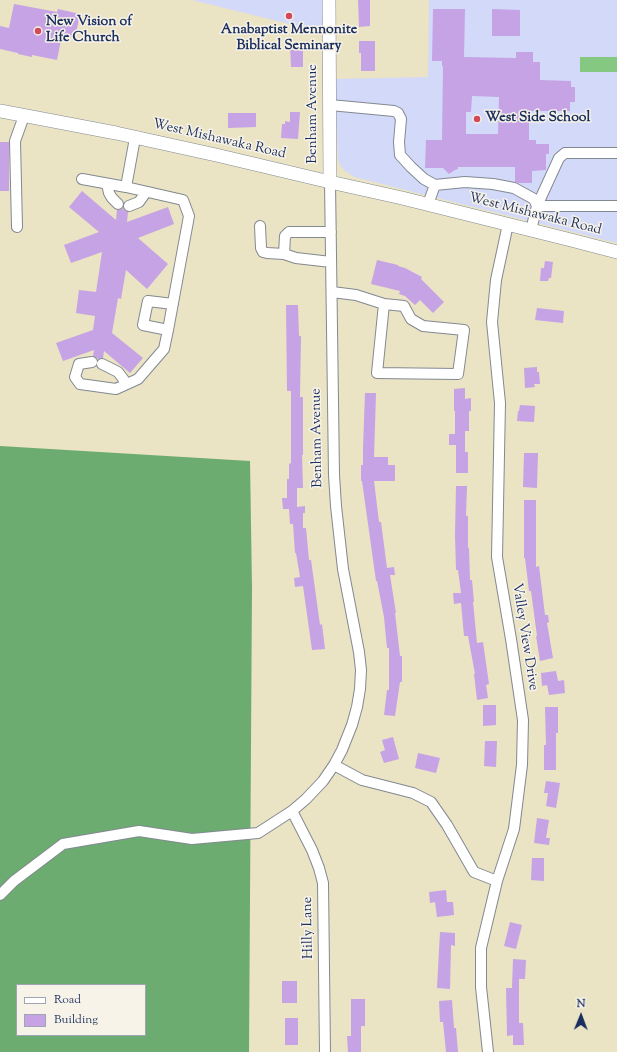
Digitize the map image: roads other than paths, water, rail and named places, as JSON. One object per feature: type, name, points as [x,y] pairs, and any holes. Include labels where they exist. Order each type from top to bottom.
[{"type":"main road","name":"Benham Avenue","points":[[329,0],[330,182]]},
{"type":"main road","name":"West Mishawaka Road","points":[[0,111],[116,133],[216,155],[428,204],[617,252]]},
{"type":"street","points":[[330,105],[394,111],[398,113],[401,119],[400,155],[424,179],[435,185],[465,182],[493,184],[514,188],[534,199],[537,206]]},
{"type":"street","points":[[17,227],[15,141],[24,116]]},
{"type":"street","points":[[126,187],[135,138]]},
{"type":"street","points":[[531,230],[537,206],[559,158],[565,153],[617,153]]},
{"type":"street","points":[[82,179],[183,200],[190,216],[164,349],[138,379],[127,384],[116,389],[80,384],[75,377],[79,364],[97,363],[118,372],[127,384]]},
{"type":"street","name":"Benham Avenue","points":[[0,895],[14,882],[63,844],[139,831],[192,838],[258,833],[292,811],[323,781],[342,750],[352,725],[357,707],[361,670],[343,569],[334,475],[330,182]]},
{"type":"street","points":[[107,184],[109,193],[118,204]]},
{"type":"street","points":[[428,204],[435,185]]},
{"type":"street","points":[[129,206],[139,202],[146,192]]},
{"type":"street","points":[[537,206],[617,206]]},
{"type":"street","name":"Valley View Drive","points":[[488,1052],[481,987],[482,948],[496,881],[514,829],[522,765],[523,727],[511,639],[497,557],[500,403],[492,322],[496,280],[508,224]]},
{"type":"street","points":[[260,226],[261,248],[263,252],[331,262]]},
{"type":"street","points":[[284,254],[285,236],[289,232],[331,232]]},
{"type":"street","points":[[332,292],[356,295],[384,304],[404,306],[411,319],[423,326],[464,330],[458,374],[377,373],[384,304]]},
{"type":"street","points":[[168,330],[143,325],[148,300],[173,304]]},
{"type":"street","points":[[334,765],[362,780],[413,793],[431,802],[447,825],[474,872],[496,881]]},
{"type":"street","name":"Hilly Lane","points":[[292,811],[312,850],[319,868],[322,883],[325,1052]]},
{"type":"place","name":"Anabaptist Mennonite Biblical Seminary","points":[[289,16]]},
{"type":"place","name":"New Vision of Life Church","points":[[38,31]]},
{"type":"place","name":"West Side School","points":[[477,119]]}]
